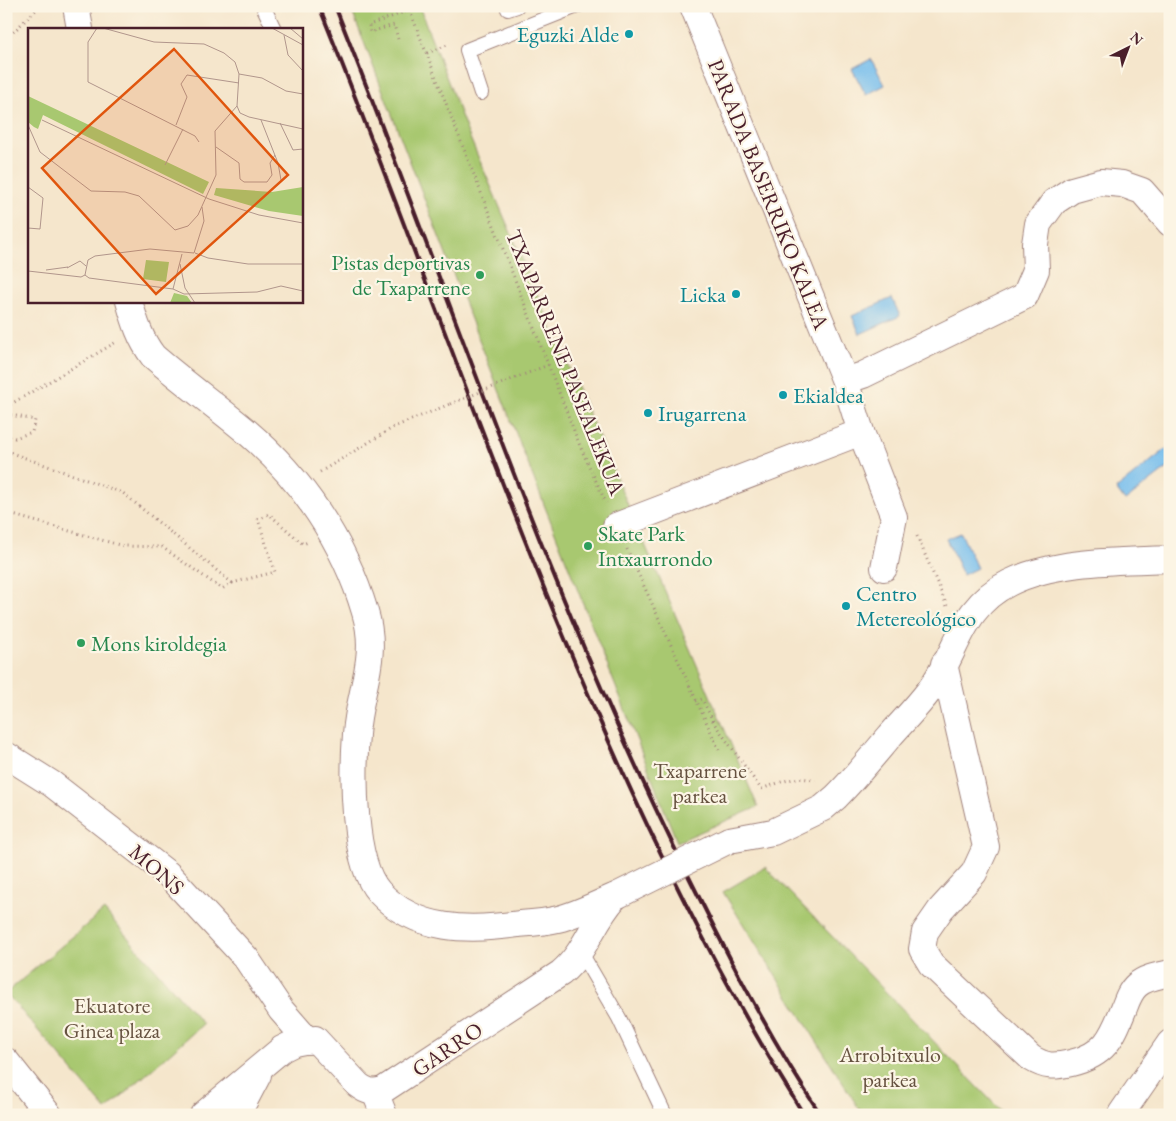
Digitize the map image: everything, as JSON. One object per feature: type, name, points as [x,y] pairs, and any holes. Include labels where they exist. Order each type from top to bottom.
[{"type":"street","points":[[76,6],[80,28]]},
{"type":"street","name":"PARADA BASERRIKO KALEA","points":[[693,6],[845,381],[861,432],[894,517],[884,568]]},
{"type":"street","points":[[845,381],[863,375],[1024,296],[1036,270],[1035,244],[1038,224],[1054,202],[1072,190],[1101,182],[1122,184],[1142,191],[1170,223]]},
{"type":"street","points":[[129,302],[137,330],[143,343],[153,356],[246,431],[299,485],[325,522],[348,566],[366,615],[371,658],[356,731],[354,781],[361,852],[367,871],[378,892],[402,912],[426,923],[460,928],[486,929],[559,919],[616,896],[729,840],[774,832],[823,808],[836,797],[930,690],[960,634],[980,604],[991,594],[1009,583],[1028,575],[1094,561],[1170,559]]},
{"type":"street","points":[[616,526],[861,432]]},
{"type":"street","points":[[944,664],[986,847],[974,873],[940,909],[925,932],[922,949],[931,964],[1031,1058],[1044,1066],[1074,1062],[1100,1050],[1117,1028],[1129,995],[1138,985],[1150,978],[1170,973]]},
{"type":"street","name":"MONS","points":[[6,755],[52,784],[168,874],[246,958],[282,1010],[308,1040]]},
{"type":"street","name":"GARRO","points":[[308,1040],[315,1039],[358,1086],[380,1104],[396,1082],[561,973],[582,949],[597,918],[616,896]]},
{"type":"street","points":[[559,919],[577,926],[583,935],[582,949]]},
{"type":"street","points":[[237,1115],[273,1056],[282,1010]]},
{"type":"street","points":[[203,1115],[273,1056],[294,1043],[308,1040]]},
{"type":"street","points":[[1121,1114],[1160,1061],[1170,1042]]},
{"type":"street","points":[[6,1061],[49,1115]]},
{"type":"lane","points":[[263,6],[274,28]]},
{"type":"lane","points":[[481,92],[467,50],[577,6]]},
{"type":"lane","points":[[582,949],[619,1018],[665,1115]]},
{"type":"path","points":[[6,39],[40,6]]},
{"type":"path","points":[[398,39],[394,25],[370,32],[369,25],[409,8]]},
{"type":"path","name":"TXAPARRENE PASEALEKUA","points":[[409,8],[580,446],[720,752]]},
{"type":"path","points":[[6,407],[137,330]]},
{"type":"path","points":[[299,485],[394,427],[548,365]]},
{"type":"path","points":[[6,414],[35,420],[32,432],[15,438],[6,436]]},
{"type":"path","points":[[6,451],[123,493],[232,583]]},
{"type":"path","points":[[6,513],[123,546],[162,547],[222,589],[232,583],[275,572],[258,519],[269,514],[303,544],[313,540]]},
{"type":"path","points":[[916,534],[960,634]]},
{"type":"path","points":[[696,700],[702,699],[714,723],[761,789],[790,779],[809,779],[827,785],[836,797]]},
{"type":"green space","name":"Txaparrene parkea","points":[[350,6],[419,6],[467,131],[758,807],[677,842]]},
{"type":"green space","name":"Arrobitxulo parkea","points":[[765,867],[1005,1115],[863,1115],[723,892]]},
{"type":"green space","name":"Ekuatore Ginea plaza","points":[[104,910],[203,1024],[106,1110],[6,993]]},
{"type":"water","points":[[871,59],[885,85],[866,95],[852,69]]},
{"type":"water","points":[[892,298],[900,316],[860,334],[852,316]]},
{"type":"water","points":[[1170,446],[1170,466],[1125,501],[1116,489]]},
{"type":"water","points":[[961,533],[977,568],[963,575],[946,539]]},
{"type":"railway","points":[[319,6],[482,430],[596,712],[659,849],[728,984],[804,1115]]},
{"type":"railway","points":[[335,6],[540,540],[628,750],[710,920],[745,987],[781,1052],[821,1115]]},
{"type":"place","name":"Eguzki Alde","points":[[629,34]]},
{"type":"place","name":"Pistas deportivas de Txaparrene","points":[[480,275]]},
{"type":"place","name":"Licka","points":[[736,294]]},
{"type":"place","name":"Ekialdea","points":[[783,395]]},
{"type":"place","name":"Irugarrena","points":[[648,413]]},
{"type":"place","name":"Skate Park Intxaurrondo","points":[[588,546]]},
{"type":"place","name":"Centro Metereológico","points":[[846,606]]},
{"type":"place","name":"Mons kiroldegia","points":[[81,643]]}]
